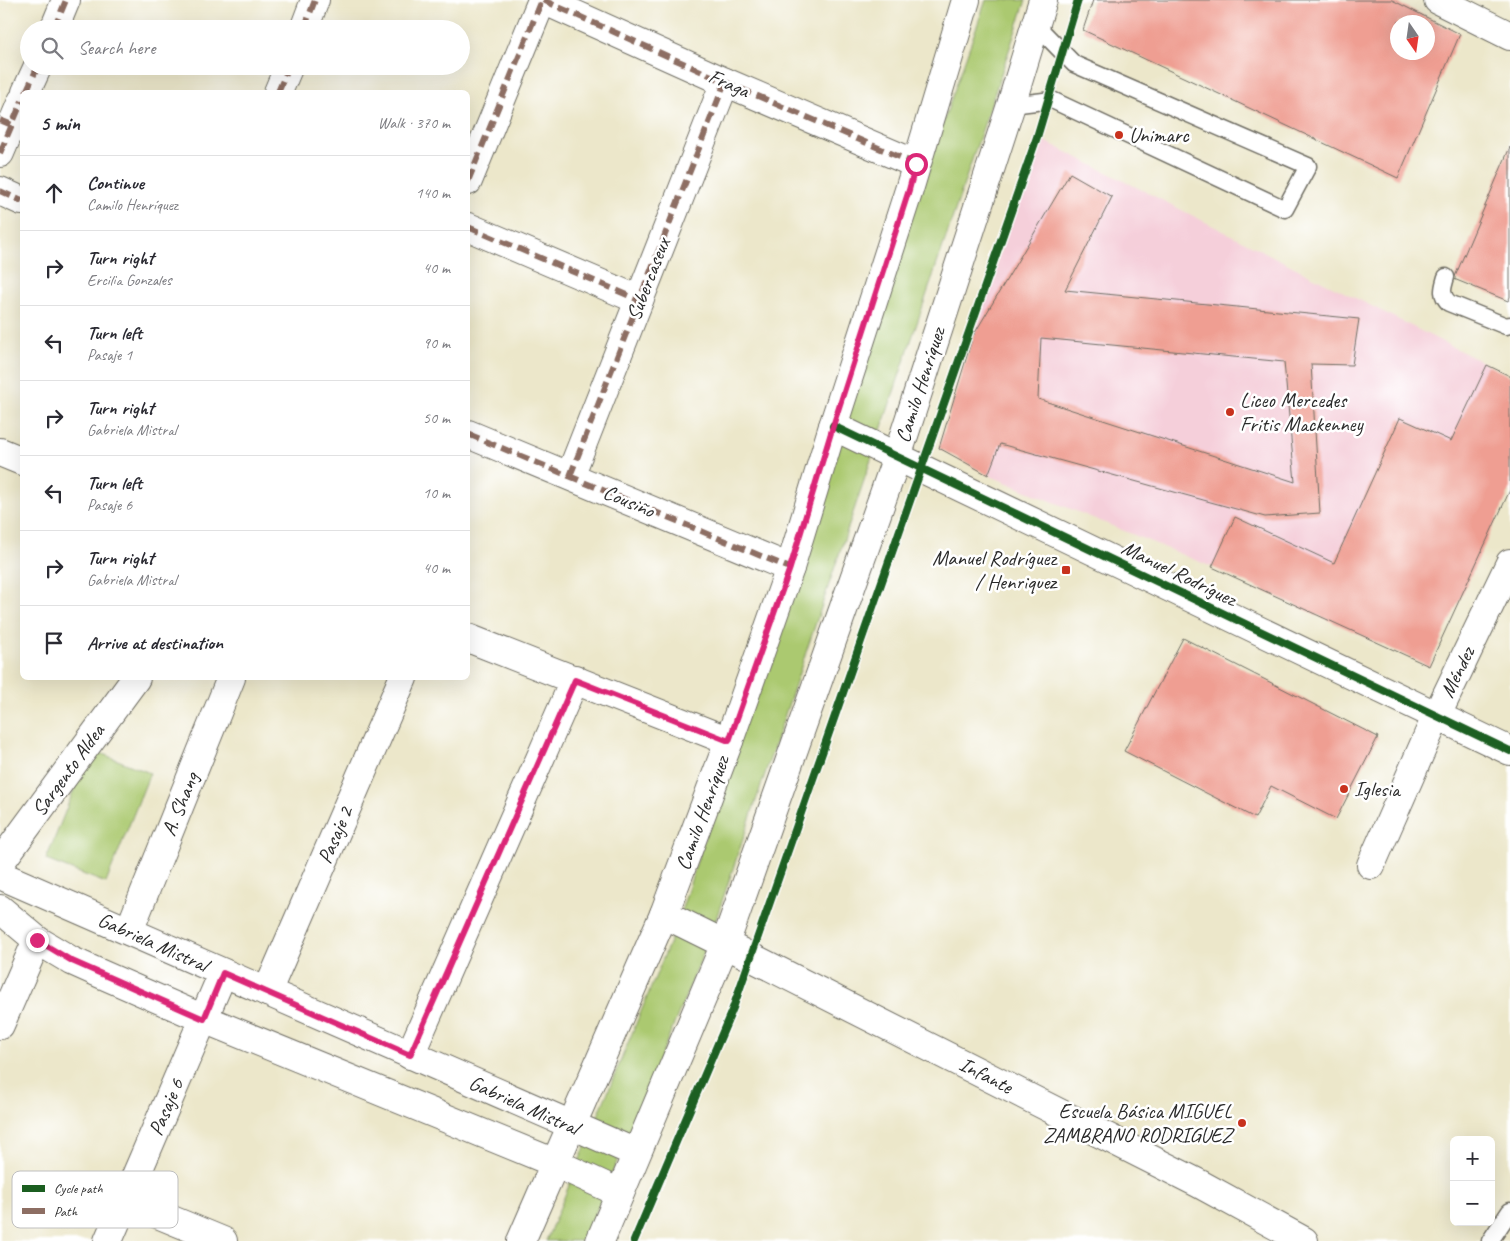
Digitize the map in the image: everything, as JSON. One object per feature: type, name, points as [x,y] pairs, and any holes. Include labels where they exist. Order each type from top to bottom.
[{"type":"street","points":[[58,20],[66,0]]},
{"type":"street","points":[[307,20],[315,0]]},
{"type":"street","points":[[470,176],[543,0]]},
{"type":"street","name":"Fraga","points":[[543,0],[725,82],[916,164]]},
{"type":"street","name":"Camilo Henríquez","points":[[521,1241],[664,914],[729,741],[790,568],[833,426],[909,190],[966,0]]},
{"type":"street","points":[[1438,0],[1510,36]]},
{"type":"street","name":"Camilo Henríquez","points":[[600,1241],[725,944],[897,457],[1011,105],[1039,12]]},
{"type":"street","points":[[27,90],[34,75]]},
{"type":"street","points":[[279,90],[285,75]]},
{"type":"street","name":"Subercaseux","points":[[570,476],[725,82]]},
{"type":"street","points":[[0,153],[12,115]]},
{"type":"street","points":[[0,191],[20,200]]},
{"type":"street","points":[[470,228],[639,300]]},
{"type":"street","name":"Manuel Rodríguez","points":[[833,426],[1510,752]]},
{"type":"street","name":"Cousiño","points":[[470,435],[790,568]]},
{"type":"street","points":[[0,452],[20,460]]},
{"type":"street","name":"Méndez","points":[[1371,865],[1436,717],[1510,563]]},
{"type":"street","points":[[470,639],[729,741]]},
{"type":"street","name":"Sargento Aldea","points":[[0,863],[135,680]]},
{"type":"street","name":"A. Shang","points":[[129,932],[230,680]]},
{"type":"street","name":"Pasaje 2","points":[[267,992],[402,680]]},
{"type":"street","points":[[410,1055],[575,680]]},
{"type":"street","name":"Gabriela Mistral","points":[[0,875],[636,1153]]},
{"type":"street","name":"Gabriela Mistral","points":[[0,909],[37,940],[72,961],[204,1019],[555,1163],[620,1193]]},
{"type":"street","name":"Infante","points":[[664,914],[1198,1183],[1294,1239]]},
{"type":"street","points":[[0,1025],[37,940]]},
{"type":"street","name":"Pasaje 6","points":[[139,1171],[223,973]]},
{"type":"street","points":[[178,1222],[223,1241]]},
{"type":"street","name":"Pasaje 6","points":[[108,1241],[114,1228]]},
{"type":"lane","points":[[1011,105],[1052,100],[1285,209],[1308,166],[1074,64],[1039,12]]},
{"type":"lane","points":[[1446,276],[1442,290],[1444,297],[1449,303],[1510,326]]},
{"type":"lane","points":[[1490,1241],[1510,1211]]},
{"type":"shaded area","name":"Liceo Mercedes Fritis Mackenney","points":[[1037,137],[1510,376],[1510,490],[1429,666],[1212,567],[988,475],[939,448]]},
{"type":"green space","points":[[986,0],[1026,0],[709,940],[584,1241],[546,1241],[676,927],[836,428]]},
{"type":"green space","points":[[90,749],[150,773],[106,883],[46,860]]},
{"type":"building","points":[[1093,0],[1392,0],[1422,15],[1390,15],[1390,60],[1435,60],[1435,22],[1460,34],[1398,178],[1083,30]]},
{"type":"building","points":[[1510,147],[1510,297],[1508,301],[1454,279]]},
{"type":"building","points":[[1070,173],[1112,197],[1065,290],[1359,319],[1352,365],[1311,364],[1320,513],[1265,517],[1000,444],[988,475],[939,448],[973,336]],"holes":[[[1041,338],[1284,362],[1295,482],[1038,399]]]},
{"type":"building","points":[[1487,365],[1510,376],[1510,490],[1429,666],[1212,567],[1235,517],[1334,563],[1400,418],[1451,441]]},
{"type":"building","points":[[1183,638],[1378,737],[1336,819],[1271,786],[1255,818],[1124,751]]},
{"type":"marked path","points":[[58,20],[66,0]]},
{"type":"marked path","points":[[307,20],[315,0]]},
{"type":"marked path","points":[[470,176],[542,0]]},
{"type":"marked path","points":[[543,0],[725,82],[916,164]]},
{"type":"marked path","points":[[27,90],[34,75]]},
{"type":"marked path","points":[[279,90],[285,75]]},
{"type":"marked path","points":[[570,476],[725,82]]},
{"type":"marked path","points":[[0,153],[20,106]]},
{"type":"marked path","points":[[0,120],[12,125]]},
{"type":"marked path","points":[[0,191],[20,200]]},
{"type":"marked path","points":[[470,228],[639,300]]},
{"type":"marked path","points":[[470,435],[790,568]]},
{"type":"cycle path","points":[[634,1241],[733,1008],[1037,137],[1078,0]]},
{"type":"cycle path","points":[[833,426],[1510,751]]},
{"type":"place","name":"Unimarc","points":[[1119,135]]},
{"type":"place","name":"Liceo Mercedes Fritis Mackenney","points":[[1230,412]]},
{"type":"place","name":"Manuel Rodríguez / Henriquez","points":[[1066,570]]},
{"type":"place","name":"Iglesia","points":[[1344,789]]},
{"type":"place","name":"Escuela Básica MIGUEL ZAMBRANO RODRIGUEZ","points":[[1242,1123]]},
{"type":"route","points":[[37,940],[72,961],[204,1019],[223,973],[410,1055],[575,680],[729,741],[790,568],[916,164]]}]
